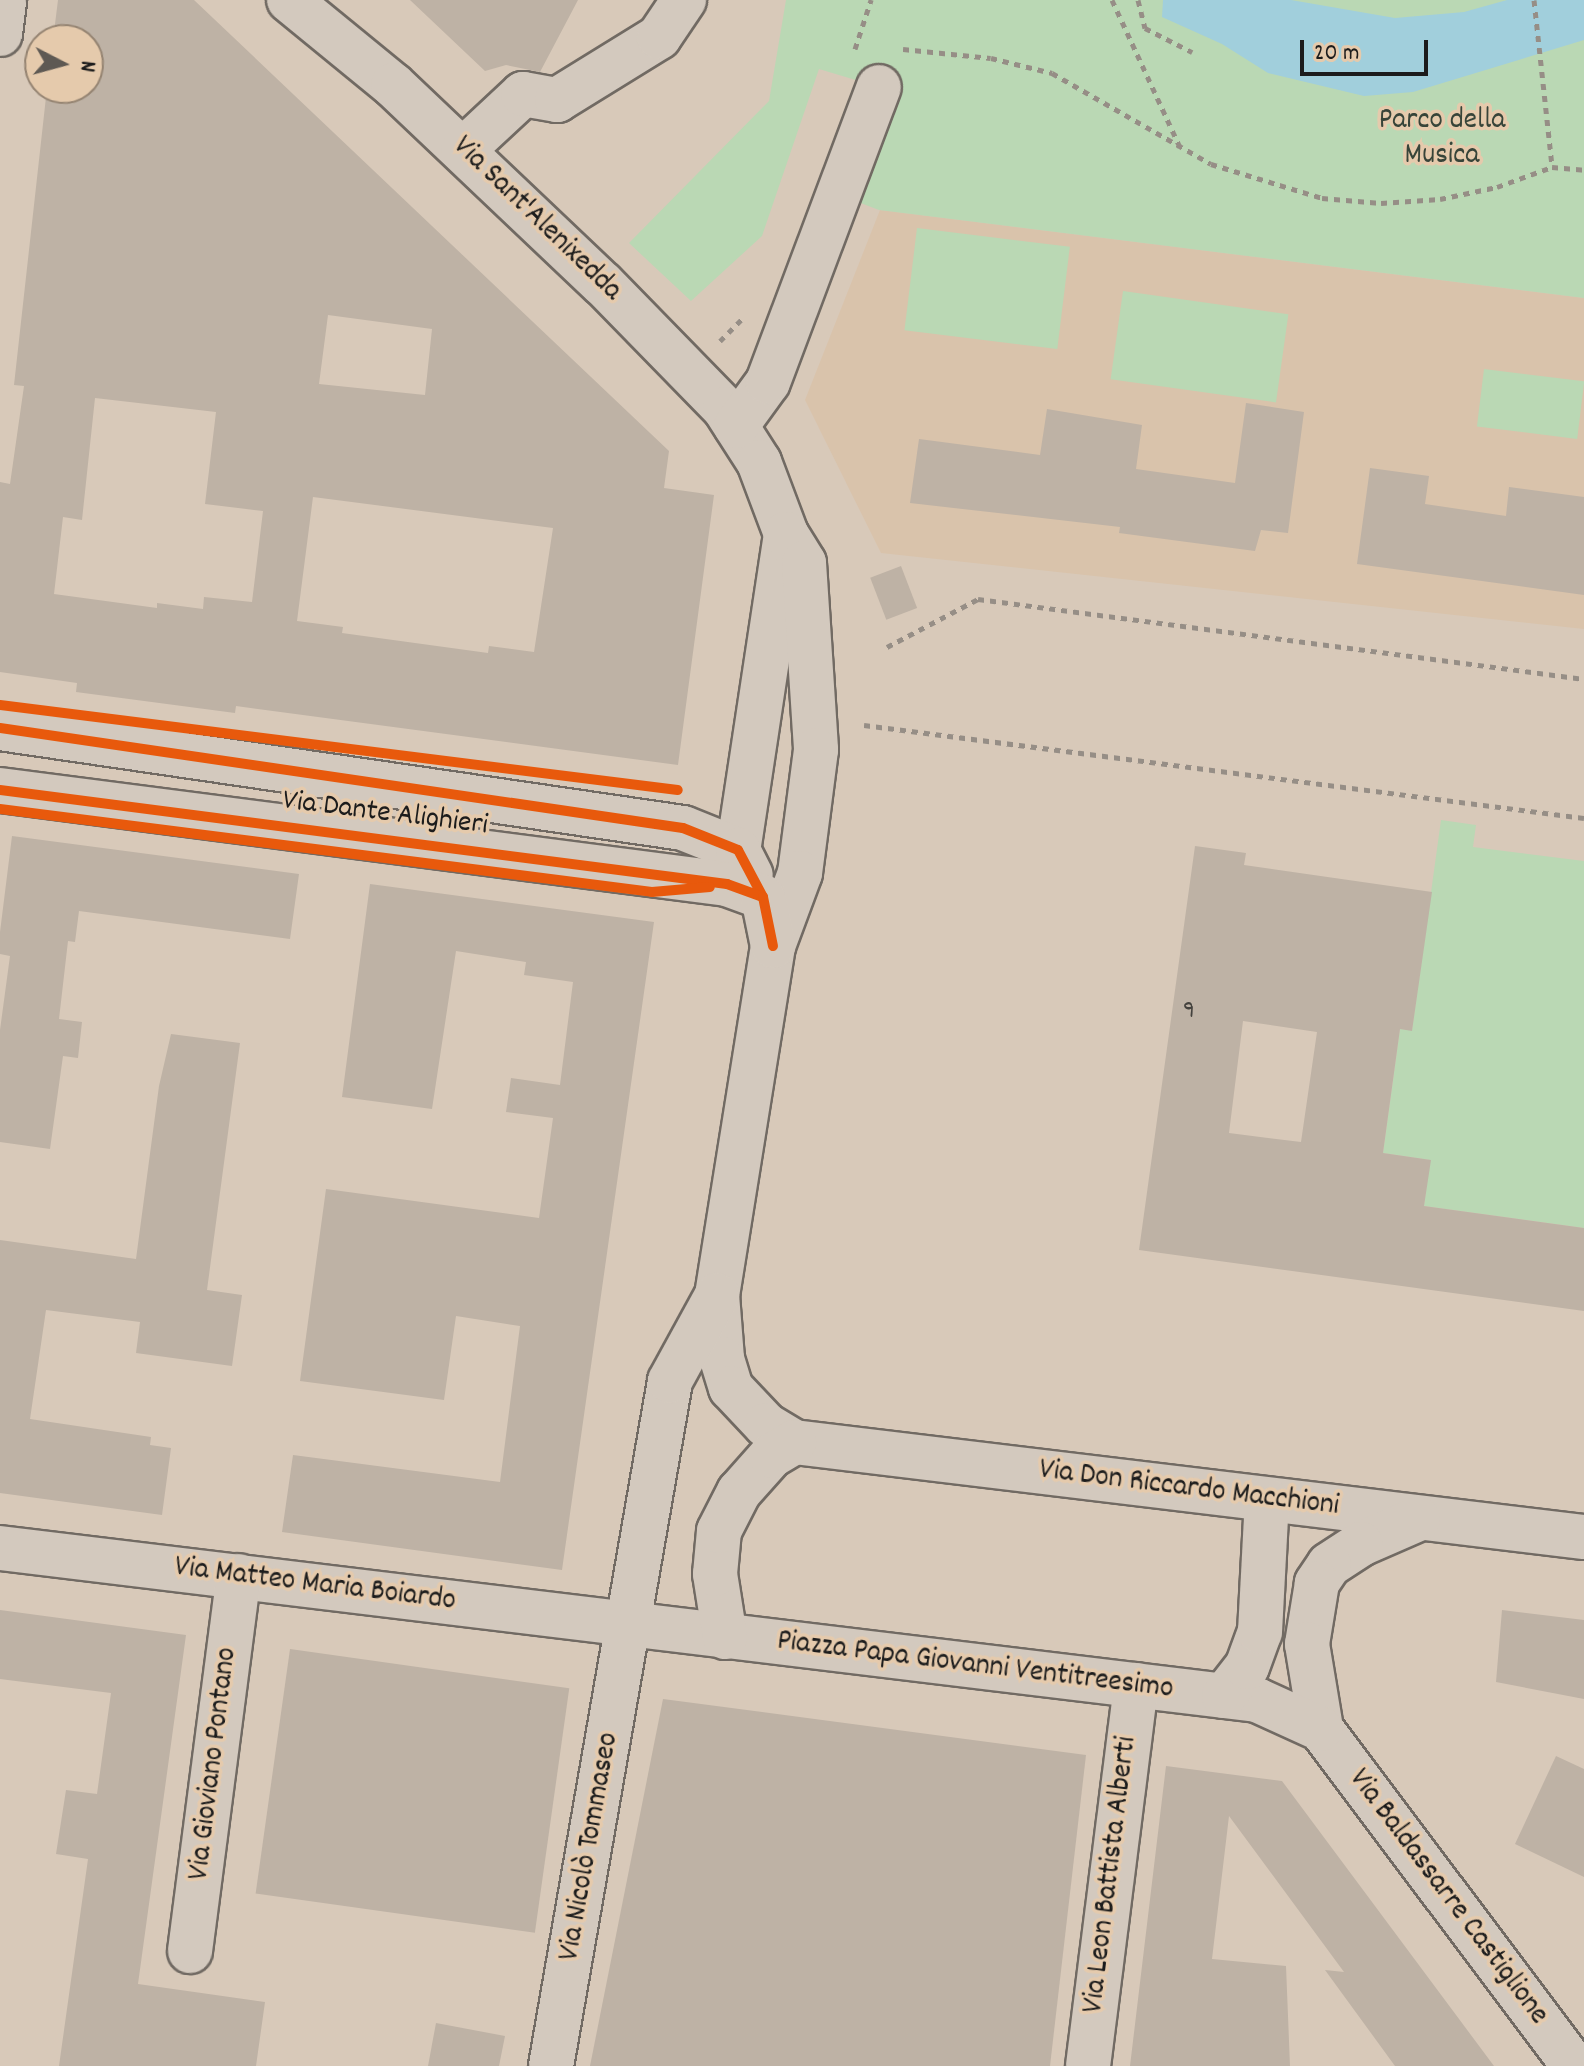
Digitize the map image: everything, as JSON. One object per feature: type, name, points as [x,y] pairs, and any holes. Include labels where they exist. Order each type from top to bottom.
[{"type":"street","points":[[0,34],[4,0]]},
{"type":"street","name":"Via Sant'Alenixedda","points":[[289,0],[463,150],[603,284],[736,426],[759,462],[786,534],[804,563],[816,734],[800,873],[773,946]]},
{"type":"street","points":[[463,150],[523,94],[557,100],[659,37],[684,0]]},
{"type":"street","points":[[736,426],[768,382],[879,60]]},
{"type":"street","points":[[725,1637],[715,1574],[719,1531],[739,1492],[771,1456],[794,1442],[766,1425],[731,1388],[722,1359],[717,1295],[773,946],[763,897],[738,850],[786,534]]},
{"type":"street","name":"Via Dante Alighieri","points":[[0,728],[683,828],[738,850]]},
{"type":"street","name":"Via Dante Alighieri","points":[[0,790],[691,879],[763,897]]},
{"type":"street","points":[[630,1627],[670,1381],[717,1295]]},
{"type":"street","name":"Via Don Riccardo Macchioni","points":[[794,1442],[1584,1537]]},
{"type":"street","points":[[1224,1696],[1247,1667],[1260,1632],[1267,1500]]},
{"type":"street","points":[[1321,1729],[1307,1644],[1317,1583],[1329,1565],[1361,1544],[1420,1518]]},
{"type":"street","name":"Via Matteo Maria Boiardo","points":[[0,1548],[630,1627]]},
{"type":"street","name":"Via Gioviano Pontano","points":[[190,1951],[239,1576]]},
{"type":"street","name":"Piazza Papa Giovanni Ventitreesimo","points":[[630,1627],[1257,1700],[1321,1729]]},
{"type":"street","name":"Via Nicolò Tommaseo","points":[[551,2066],[630,1627]]},
{"type":"street","name":"Via Leon Battista Alberti","points":[[1088,2066],[1136,1685]]},
{"type":"street","name":"Via Baldassarre Castiglione","points":[[1321,1729],[1574,2066]]},
{"type":"path","points":[[1112,0],[1180,147]]},
{"type":"path","points":[[1138,0],[1145,28],[1192,52]]},
{"type":"path","points":[[1534,0],[1552,167]]},
{"type":"path","points":[[857,45],[879,60],[991,58],[1052,73],[1108,101],[1180,147],[1266,185],[1352,202],[1410,202],[1468,194],[1552,167],[1584,170]]},
{"type":"path","points":[[887,647],[978,599],[1584,679]]},
{"type":"path","points":[[864,725],[1584,818]]},
{"type":"shaded area","points":[[880,210],[1584,298],[1584,629],[881,553],[805,400]]},
{"type":"green space","name":"Parco della Musica","points":[[786,0],[1584,0],[1584,298],[879,210],[858,202],[899,93],[819,69],[762,236],[691,301],[629,243],[769,101]]},
{"type":"green space","points":[[917,228],[1070,247],[1057,349],[904,330]]},
{"type":"green space","points":[[1123,291],[1288,314],[1276,402],[1111,379]]},
{"type":"green space","points":[[1484,369],[1584,381],[1577,439],[1477,427]]},
{"type":"green space","points":[[1441,820],[1476,825],[1473,847],[1584,861],[1584,1228],[1424,1206],[1430,1160],[1383,1153],[1400,1029],[1412,1030]]},
{"type":"water","points":[[1163,0],[1291,0],[1395,18],[1464,12],[1507,0],[1584,0],[1584,40],[1413,92],[1364,96],[1268,73],[1222,44],[1162,17]]},
{"type":"building","points":[[58,0],[194,0],[669,451],[664,488],[714,495],[678,765],[236,706],[235,713],[76,692],[77,683],[0,672],[0,482],[10,484],[24,386],[14,385],[45,104],[104,104],[104,24],[55,24]],"holes":[[[328,315],[432,329],[425,395],[319,384]],[[95,398],[216,412],[205,504],[263,511],[252,602],[204,597],[203,609],[157,603],[157,608],[54,594],[63,517],[82,520]],[[313,497],[553,528],[534,652],[489,646],[488,653],[342,633],[343,627],[297,621]]]},
{"type":"building","points":[[410,0],[578,0],[540,72],[506,65],[485,71]]},
{"type":"building","points":[[1246,403],[1304,412],[1288,533],[1261,530],[1255,551],[1119,533],[1120,527],[910,503],[919,439],[1040,455],[1047,409],[1142,425],[1136,469],[1235,483]]},
{"type":"building","points":[[1370,468],[1429,476],[1425,504],[1506,516],[1509,487],[1584,497],[1584,595],[1357,564]]},
{"type":"building","points":[[901,566],[917,608],[886,620],[870,578]]},
{"type":"building","points":[[12,836],[299,874],[290,939],[79,911],[75,942],[68,941],[59,1019],[82,1022],[78,1058],[63,1056],[50,1149],[0,1142],[0,1030],[10,956],[0,954],[0,932]]},
{"type":"building","points":[[1195,846],[1246,853],[1244,865],[1432,892],[1412,1031],[1400,1029],[1383,1153],[1431,1160],[1424,1206],[1584,1228],[1584,1311],[1139,1250]],"holes":[[[1243,1021],[1317,1032],[1301,1142],[1229,1133]]]},
{"type":"building","points":[[370,884],[654,922],[562,1570],[282,1532],[293,1455],[500,1482],[520,1326],[456,1316],[444,1400],[300,1381],[326,1189],[539,1218],[553,1118],[506,1112],[511,1078],[560,1085],[573,982],[524,975],[526,962],[456,951],[432,1109],[342,1097]]},
{"type":"building","points":[[171,1034],[240,1043],[207,1290],[242,1295],[232,1366],[136,1353],[140,1322],[46,1310],[30,1419],[151,1437],[150,1445],[171,1448],[162,1515],[0,1493],[0,1240],[136,1259],[159,1086]]},
{"type":"building","points":[[0,1610],[186,1635],[138,1984],[265,2002],[256,2066],[59,2066],[88,1859],[56,1854],[66,1790],[97,1794],[111,1693],[0,1679]]},
{"type":"building","points":[[1502,1610],[1584,1620],[1584,1699],[1496,1682]]},
{"type":"building","points":[[290,1649],[569,1688],[535,1933],[256,1894]]},
{"type":"building","points":[[663,1699],[1086,1755],[1050,2066],[590,2066]]},
{"type":"building","points":[[1556,1756],[1584,1769],[1584,1877],[1515,1844]]},
{"type":"building","points":[[1166,1766],[1282,1781],[1494,2066],[1395,2066],[1325,1970],[1344,1972],[1229,1816],[1212,1959],[1286,1966],[1290,2066],[1130,2066]]},
{"type":"building","points":[[436,2023],[505,2036],[499,2066],[428,2066]]},
{"type":"cycle path","points":[[0,705],[678,790]]},
{"type":"cycle path","points":[[0,728],[683,828],[738,850],[763,897]]},
{"type":"cycle path","points":[[0,790],[727,884],[763,897],[773,946]]},
{"type":"cycle path","points":[[0,809],[652,892],[710,887]]}]
